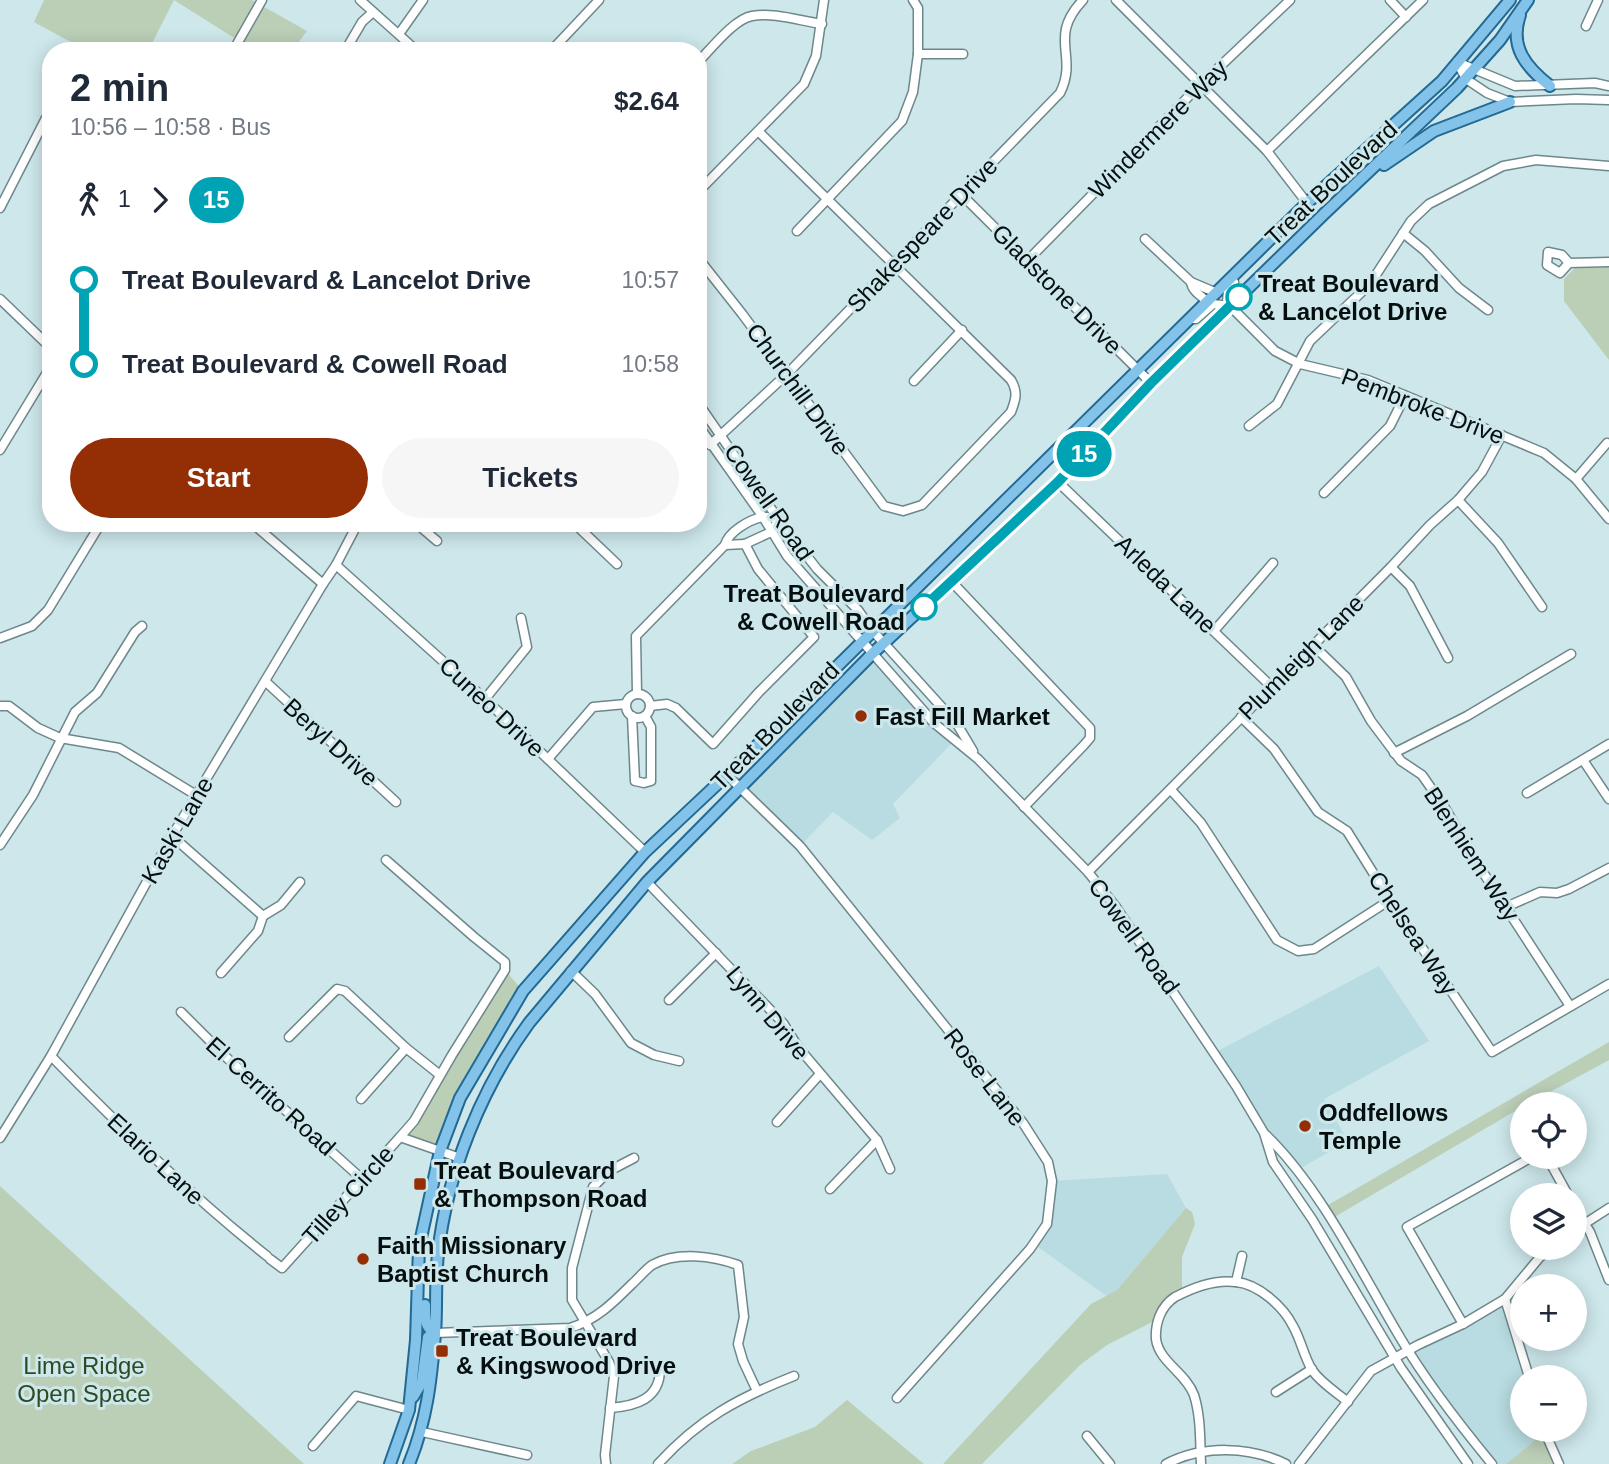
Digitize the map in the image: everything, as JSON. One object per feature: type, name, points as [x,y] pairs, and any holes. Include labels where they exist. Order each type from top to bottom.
[{"type":"main road","name":"Treat Boulevard","points":[[390,1464],[409,1407],[416,1340],[419,1247],[440,1151],[460,1098],[523,992],[645,852],[727,775],[1307,203],[1442,81],[1510,0]]},
{"type":"main road","name":"Treat Boulevard","points":[[409,1464],[426,1415],[435,1333],[438,1253],[453,1176],[484,1100],[515,1042],[647,882],[873,653],[1058,482],[1151,383],[1466,79],[1500,40],[1525,5]]},
{"type":"main road","points":[[1525,5],[1517,23],[1516,41],[1523,61],[1550,86]]},
{"type":"main road","points":[[1347,191],[1434,131],[1510,102]]},
{"type":"main road","points":[[409,1407],[422,1382],[428,1337],[435,1333],[430,1330],[425,1318],[426,1282],[419,1264]]},
{"type":"street","points":[[238,42],[262,0]]},
{"type":"street","points":[[360,0],[407,42]]},
{"type":"street","points":[[399,34],[423,0]]},
{"type":"street","points":[[560,42],[600,0]]},
{"type":"street","points":[[707,183],[804,84],[816,56],[824,0]]},
{"type":"street","points":[[797,231],[902,121],[913,92],[918,54],[918,8],[913,0]]},
{"type":"street","name":"Shakespeare Drive","points":[[710,444],[787,374],[1060,93],[1066,81],[1064,32],[1067,21],[1083,0]]},
{"type":"street","points":[[1116,0],[1268,151],[1307,203]]},
{"type":"street","points":[[1390,0],[1406,17]]},
{"type":"street","points":[[1268,151],[1423,0]]},
{"type":"street","points":[[1586,26],[1598,0]]},
{"type":"street","name":"Windermere Way","points":[[1028,260],[1285,1]]},
{"type":"street","points":[[350,42],[362,22],[373,12]]},
{"type":"street","points":[[707,53],[733,27],[750,16],[822,24]]},
{"type":"street","points":[[918,54],[963,54]]},
{"type":"street","points":[[1457,62],[1515,86],[1595,83],[1609,86]]},
{"type":"street","points":[[1457,62],[1466,79],[1486,93],[1510,102],[1609,100]]},
{"type":"street","points":[[0,208],[42,126]]},
{"type":"street","points":[[759,132],[962,330],[914,381]]},
{"type":"street","points":[[1249,426],[1277,404],[1310,341],[1370,284],[1403,233],[1429,204],[1503,166],[1536,160],[1609,166]]},
{"type":"street","name":"Gladstone Drive","points":[[962,195],[1151,383]]},
{"type":"street","points":[[1189,319],[1196,319],[1213,304],[1229,306],[1226,295],[1230,286],[1277,241],[1279,231]]},
{"type":"street","points":[[1403,233],[1425,251],[1452,282],[1488,310]]},
{"type":"street","points":[[1145,239],[1191,282],[1194,290],[1208,302]]},
{"type":"street","points":[[1569,263],[1609,262]]},
{"type":"street","name":"Churchill Drive","points":[[707,270],[884,506],[903,511],[922,505],[1012,412],[1017,397],[1011,380],[962,330]]},
{"type":"street","points":[[1191,282],[1217,293]]},
{"type":"street","points":[[0,299],[42,339]]},
{"type":"street","name":"Pembroke Drive","points":[[1229,306],[1275,351],[1300,364],[1367,380],[1545,453],[1576,479],[1609,519]]},
{"type":"street","points":[[0,450],[42,381]]},
{"type":"street","points":[[1324,493],[1390,426],[1405,396]]},
{"type":"street","name":"Cowell Road","points":[[707,415],[779,520],[817,569],[858,610],[872,630],[957,724],[978,759]]},
{"type":"street","name":"Plumleigh Lane","points":[[1088,872],[1430,525],[1458,500],[1482,472],[1502,435]]},
{"type":"street","name":"Cowell Road","points":[[707,439],[763,517],[787,556],[934,723],[978,759],[1088,872],[1144,946],[1236,1086],[1264,1133],[1273,1162],[1312,1219],[1395,1357],[1468,1464]]},
{"type":"street","points":[[1576,479],[1607,443]]},
{"type":"street","name":"Arleda Lane","points":[[1058,482],[1272,687]]},
{"type":"street","points":[[1458,500],[1498,543],[1542,607]]},
{"type":"street","points":[[637,694],[636,636],[725,545],[733,532],[763,517],[779,520],[771,532],[745,544],[725,545]]},
{"type":"street","points":[[0,638],[32,626],[48,610],[96,532]]},
{"type":"street","points":[[262,532],[323,584]]},
{"type":"street","name":"Kaski Lane","points":[[0,1138],[51,1056],[172,836],[353,532]]},
{"type":"street","points":[[426,532],[437,541]]},
{"type":"street","points":[[583,532],[617,564]]},
{"type":"street","points":[[650,706],[667,704],[676,708],[713,744],[759,692],[814,637],[758,569],[745,544]]},
{"type":"street","points":[[1214,631],[1273,563]]},
{"type":"street","name":"Cuneo Drive","points":[[336,565],[485,699],[645,852]]},
{"type":"street","points":[[1391,567],[1410,586],[1448,658]]},
{"type":"street","points":[[952,582],[1090,728],[1090,738],[1024,807]]},
{"type":"street","points":[[485,699],[527,647],[522,618]]},
{"type":"street","points":[[0,845],[33,794],[75,712],[97,693],[135,632],[142,626]]},
{"type":"street","name":"Blenhiem Way","points":[[1313,645],[1346,677],[1371,721],[1394,753],[1422,775],[1570,1006]]},
{"type":"street","points":[[1394,753],[1467,716],[1572,654]]},
{"type":"street","name":"Beryl Drive","points":[[265,682],[396,802]]},
{"type":"street","points":[[637,694],[647,698],[650,706],[645,716],[651,727],[651,781],[644,783],[635,781],[632,716],[627,711],[626,704],[630,697],[637,694]]},
{"type":"street","points":[[548,759],[593,707],[626,704]]},
{"type":"street","points":[[0,706],[9,706],[38,728],[60,738],[118,748],[196,795]]},
{"type":"street","points":[[632,716],[645,716]]},
{"type":"street","name":"Chelsea Way","points":[[1241,716],[1274,749],[1318,812],[1347,831],[1492,1052],[1609,985]]},
{"type":"street","points":[[1527,793],[1609,744]]},
{"type":"street","points":[[1583,760],[1609,799]]},
{"type":"street","name":"Rose Lane","points":[[727,775],[800,846],[1023,1123],[1048,1162],[1052,1181],[1047,1224],[1030,1249],[897,1398]]},
{"type":"street","points":[[1171,790],[1201,823],[1277,940],[1298,951],[1314,949],[1390,900]]},
{"type":"street","points":[[172,836],[264,916]]},
{"type":"street","points":[[386,860],[505,962],[505,970],[414,1121],[400,1137]]},
{"type":"street","points":[[1506,907],[1540,892],[1557,893],[1569,889],[1609,867]]},
{"type":"street","name":"Lynn Drive","points":[[647,882],[783,1023],[798,1047],[877,1140],[890,1169]]},
{"type":"street","points":[[221,973],[258,931],[264,916],[281,905],[300,883]]},
{"type":"street","name":"Lynn Drive","points":[[669,1000],[716,953]]},
{"type":"street","points":[[571,971],[595,994],[631,1043],[654,1055],[679,1061]]},
{"type":"street","points":[[289,1037],[337,989],[345,991],[406,1048],[440,1075]]},
{"type":"street","name":"El Cerrito Road","points":[[181,1012],[227,1058],[362,1179]]},
{"type":"street","points":[[361,1099],[406,1048]]},
{"type":"street","name":"Elario Lane","points":[[51,1056],[125,1132],[228,1225],[282,1268]]},
{"type":"street","name":"Lynn Drive","points":[[777,1122],[820,1074]]},
{"type":"street","name":"Cowell Road","points":[[1264,1133],[1284,1153],[1331,1219],[1408,1351],[1492,1464]]},
{"type":"street","name":"Tilley Circle","points":[[282,1268],[400,1137],[460,1158]]},
{"type":"street","points":[[830,1189],[877,1140]]},
{"type":"street","points":[[606,1464],[614,1376],[572,1300],[572,1268],[593,1187],[609,1171],[634,1158]]},
{"type":"street","points":[[1463,1324],[1407,1227],[1511,1169]]},
{"type":"street","points":[[1587,1221],[1609,1208]]},
{"type":"street","points":[[1587,1230],[1609,1280]]},
{"type":"street","points":[[1236,1282],[1242,1256]]},
{"type":"street","points":[[435,1333],[558,1329],[585,1323],[608,1308],[651,1266],[670,1258],[722,1259],[738,1265],[744,1317],[738,1344],[757,1391]]},
{"type":"street","points":[[1299,1464],[1371,1371],[1506,1299],[1538,1260]]},
{"type":"street","points":[[1201,1464],[1200,1428],[1194,1394],[1179,1371],[1163,1357],[1156,1340],[1158,1319],[1168,1301],[1189,1289],[1236,1282],[1254,1289],[1281,1308],[1293,1324],[1312,1369],[1348,1402]]},
{"type":"street","points":[[1506,1299],[1525,1365]]},
{"type":"street","points":[[610,1408],[627,1407],[641,1402],[656,1390],[660,1383],[660,1369]]},
{"type":"street","points":[[1276,1392],[1312,1369]]},
{"type":"street","points":[[658,1464],[682,1438],[716,1412],[794,1376]]},
{"type":"street","points":[[313,1446],[356,1395],[409,1407]]},
{"type":"street","points":[[422,1432],[527,1455]]},
{"type":"street","points":[[1087,1436],[1110,1464]]},
{"type":"street","points":[[1549,1442],[1559,1464]]},
{"type":"street","points":[[1166,1464],[1201,1452],[1255,1452],[1286,1464]]},
{"type":"shaded area","points":[[873,653],[955,740],[893,804],[900,818],[872,840],[833,812],[800,846],[740,787]]},
{"type":"shaded area","points":[[1379,966],[1429,1041],[1324,1099],[1348,1141],[1296,1171],[1264,1133],[1214,1053]]},
{"type":"shaded area","points":[[1167,1174],[1186,1208],[1117,1290],[1108,1297],[1034,1244],[1047,1224],[1052,1181]]},
{"type":"shaded area","points":[[1505,1299],[1510,1315],[1510,1351],[1521,1351],[1525,1365],[1510,1365],[1510,1442],[1533,1442],[1506,1464],[1492,1464],[1408,1351]]},
{"type":"green space","points":[[44,0],[174,0],[153,42],[71,42],[34,22]]},
{"type":"green space","points":[[174,0],[252,0],[307,31],[299,42],[241,42]]},
{"type":"green space","points":[[1609,267],[1609,360],[1564,301],[1564,279],[1575,268]]},
{"type":"green space","points":[[505,970],[523,991],[460,1098],[440,1151],[400,1137]]},
{"type":"green space","points":[[1609,1042],[1609,1060],[1550,1092],[1523,1092]]},
{"type":"green space","points":[[1510,1099],[1510,1114],[1331,1219],[1323,1208]]},
{"type":"green space","name":"Lime Ridge Open Space","points":[[0,1186],[304,1464],[0,1464]]},
{"type":"green space","points":[[1186,1208],[1192,1212],[1195,1224],[1182,1257],[1182,1293],[1158,1319],[1107,1345],[1080,1365],[982,1464],[943,1464],[1091,1304],[1117,1290]]},
{"type":"green space","points":[[847,1400],[924,1464],[732,1464],[751,1451],[815,1427]]},
{"type":"green space","points":[[1533,1442],[1548,1442],[1559,1464],[1506,1464]]},
{"type":"bus line","name":"15","points":[[924,607],[1058,482],[1151,383],[1239,297]]},
{"type":"place","name":"Treat Boulevard & Lancelot Drive","points":[[1239,297]]},
{"type":"place","name":"Treat Boulevard & Cowell Road","points":[[924,607]]},
{"type":"place","name":"Fast Fill Market","points":[[861,716]]},
{"type":"place","name":"Oddfellows Temple","points":[[1305,1126]]},
{"type":"place","name":"Treat Boulevard & Thompson Road","points":[[420,1184]]},
{"type":"place","name":"Faith Missionary Baptist Church","points":[[363,1259]]},
{"type":"place","name":"Treat Boulevard & Kingswood Drive","points":[[442,1351]]}]
